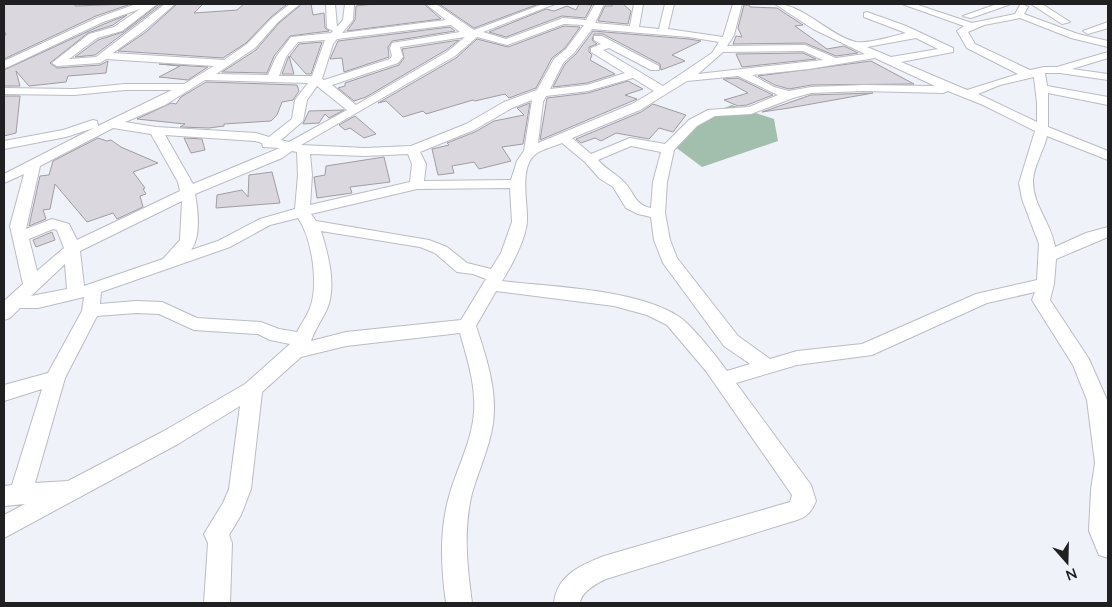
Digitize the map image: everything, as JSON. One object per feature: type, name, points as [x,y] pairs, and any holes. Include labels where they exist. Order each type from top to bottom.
[{"type":"street","points":[[4,65],[92,24],[146,4]]},
{"type":"street","points":[[152,4],[118,29],[93,36],[57,62],[92,62],[100,60],[102,56],[142,28],[170,4]]},
{"type":"street","points":[[4,179],[111,124],[144,110],[226,63],[250,46],[275,20],[295,4]]},
{"type":"street","points":[[330,4],[337,30]]},
{"type":"street","points":[[213,180],[274,140],[297,121],[300,114],[301,100],[320,82],[324,52],[337,30],[348,20],[349,4]]},
{"type":"street","points":[[430,4],[446,14],[457,27],[507,42],[563,20],[588,26],[663,31],[723,45],[805,48],[835,62]]},
{"type":"street","points":[[202,77],[320,82],[394,61],[398,57],[396,45],[473,33],[551,4]]},
{"type":"street","points":[[459,603],[455,579],[454,531],[461,494],[479,445],[484,410],[478,360],[467,326],[509,253],[520,222],[516,184],[522,167],[531,151],[536,102],[558,61],[570,51],[588,26],[600,4]]},
{"type":"street","points":[[634,29],[639,4]]},
{"type":"street","points":[[663,31],[670,4]]},
{"type":"street","points":[[531,151],[636,107],[685,78],[716,55],[731,30],[734,10],[738,4]]},
{"type":"street","points":[[780,4],[805,22],[889,61],[1108,156]]},
{"type":"street","points":[[906,4],[973,26]]},
{"type":"street","points":[[958,21],[976,10],[1005,4],[1074,36],[1106,40]]},
{"type":"street","points":[[1036,4],[1058,19],[1106,40]]},
{"type":"street","points":[[976,10],[1004,18]]},
{"type":"street","points":[[971,46],[962,31],[1021,11],[1045,10]]},
{"type":"street","points":[[867,15],[904,28],[949,50]]},
{"type":"street","points":[[298,30],[337,30],[453,22]]},
{"type":"street","points":[[1088,31],[1108,25]]},
{"type":"street","points":[[588,26],[608,45],[654,68]]},
{"type":"street","points":[[272,79],[281,57],[293,39],[337,30]]},
{"type":"street","points":[[4,314],[11,302],[32,286],[72,249],[213,180],[298,148],[312,132],[355,110],[451,54],[473,33]]},
{"type":"street","points":[[858,45],[915,35]]},
{"type":"street","points":[[608,45],[595,50],[662,91]]},
{"type":"street","points":[[889,61],[971,46],[1035,73],[1043,89],[1045,109],[1042,129],[1035,154],[1028,167],[1026,184],[1033,210],[1047,244],[1046,284],[1041,300],[1082,364],[1103,408],[1107,463],[1102,490],[1101,532],[1108,548]]},
{"type":"street","points":[[685,78],[835,62],[875,54]]},
{"type":"street","points":[[102,56],[226,63]]},
{"type":"street","points":[[767,366],[731,342],[669,259],[662,240],[658,213],[660,182],[668,149],[679,135],[702,118],[722,111],[749,111],[811,90],[863,88],[963,93],[1035,73],[1058,70],[1106,56]]},
{"type":"street","points":[[1058,70],[1108,77]]},
{"type":"street","points":[[740,72],[770,89],[789,96]]},
{"type":"street","points":[[111,124],[156,131],[256,137],[274,140],[298,148],[365,152],[413,150],[470,127],[508,106],[541,93],[588,88],[634,74]]},
{"type":"street","points":[[320,82],[355,110]]},
{"type":"street","points":[[4,90],[74,92],[133,87],[184,87]]},
{"type":"street","points":[[1043,89],[1108,101]]},
{"type":"street","points":[[4,145],[66,133],[144,110]]},
{"type":"street","points":[[156,131],[184,182],[190,206],[186,246],[168,263]]},
{"type":"street","points":[[564,138],[590,160],[604,175],[618,184],[631,205],[643,211],[658,213]]},
{"type":"street","points":[[590,160],[630,142],[668,149]]},
{"type":"street","points":[[4,527],[170,438],[252,389],[299,345],[319,308],[322,294],[321,259],[306,219],[305,175],[298,148]]},
{"type":"street","points":[[413,150],[419,164],[417,185]]},
{"type":"street","points":[[32,286],[18,222],[34,164]]},
{"type":"street","points":[[306,219],[327,205],[417,185],[516,184]]},
{"type":"street","points":[[11,302],[38,302],[84,292],[224,244],[265,222],[306,219],[422,242],[441,250],[463,268],[476,268],[493,281],[615,300],[653,311],[673,321],[703,352],[803,492],[804,501],[797,510],[587,575],[568,593],[567,603]]},
{"type":"street","points":[[20,237],[56,224],[64,227],[91,311],[56,378],[12,495],[72,489]]},
{"type":"street","points":[[1047,257],[1092,236],[1108,232]]},
{"type":"street","points":[[722,379],[796,358],[865,350],[982,298],[1046,284]]},
{"type":"street","points":[[91,311],[136,307],[162,308],[194,324],[261,328],[299,345],[346,338],[467,326]]},
{"type":"street","points":[[4,393],[56,378]]},
{"type":"street","points":[[217,603],[220,543],[216,534],[233,508],[240,489],[252,389]]},
{"type":"green space","points":[[732,105],[774,119],[778,141],[702,167],[674,146],[698,118]]},
{"type":"building","points":[[4,4],[75,4],[75,6],[131,4],[96,16],[4,59],[4,35],[6,35],[4,30]]},
{"type":"building","points":[[159,4],[162,4],[95,55],[75,57],[98,40],[123,32]]},
{"type":"building","points":[[177,4],[203,4],[194,13],[237,10],[244,4],[287,4],[271,17],[246,43],[223,58],[118,51],[146,32]]},
{"type":"building","points":[[302,4],[311,4],[313,15],[324,13],[325,28],[329,31],[290,36],[274,56],[267,73],[222,72],[256,50],[279,23]]},
{"type":"building","points":[[424,4],[441,19],[347,31],[355,20],[356,6]]},
{"type":"building","points":[[439,4],[533,4],[536,5],[474,28]]},
{"type":"building","points":[[579,4],[592,5],[585,18],[562,16],[506,37],[489,32],[546,9],[554,11],[567,6],[576,10]]},
{"type":"building","points":[[612,4],[623,4],[631,11],[628,24],[598,21],[605,6],[612,6]]},
{"type":"building","points":[[744,5],[777,8],[803,25],[795,26],[827,49],[844,46],[858,53],[836,56],[805,43],[733,44],[736,36],[742,37],[738,28]]},
{"type":"building","points":[[127,15],[113,25],[88,33],[50,63],[57,68],[100,65],[108,61],[106,73],[68,76],[66,82],[29,86],[16,71],[20,86],[4,86],[4,70]]},
{"type":"building","points":[[564,26],[580,27],[565,48],[552,58],[536,88],[509,98],[505,94],[473,100],[426,114],[423,111],[403,117],[386,101],[378,103],[456,58],[477,39],[508,47]]},
{"type":"building","points":[[450,27],[455,31],[392,41],[388,47],[389,57],[344,72],[342,58],[330,59],[338,41]]},
{"type":"building","points":[[593,31],[701,41],[672,55],[685,61],[661,70],[660,64],[603,34],[594,34],[592,40],[597,44],[589,47],[589,52],[592,55],[590,60],[615,74],[587,83],[553,87],[565,64],[576,54]]},
{"type":"building","points":[[459,40],[446,50],[366,97],[354,101],[338,88],[345,86],[345,83],[399,65],[404,58],[402,49]]},
{"type":"building","points":[[322,42],[311,74],[306,74],[290,56],[299,44]]},
{"type":"building","points":[[803,53],[816,59],[742,67],[736,54]]},
{"type":"building","points":[[289,56],[294,74],[282,74],[288,58]]},
{"type":"building","points":[[871,61],[914,84],[811,85],[789,89],[775,85],[758,76]]},
{"type":"building","points":[[159,64],[208,67],[188,80],[159,77],[180,66]]},
{"type":"building","points":[[738,78],[773,95],[747,105],[738,106],[724,100],[748,93],[723,79]]},
{"type":"building","points":[[628,81],[643,89],[625,95],[637,99],[540,140],[547,98],[588,93]]},
{"type":"building","points":[[206,82],[297,85],[299,91],[293,100],[282,102],[277,115],[271,121],[224,124],[224,126],[209,128],[180,127],[185,124],[137,119],[171,103],[176,104],[181,97]]},
{"type":"building","points":[[873,93],[789,108],[762,112],[811,95]]},
{"type":"building","points":[[4,96],[20,96],[16,133],[4,136]]},
{"type":"building","points":[[530,103],[523,144],[502,147],[511,161],[479,169],[474,162],[452,166],[454,173],[438,175],[432,149],[449,145],[447,143],[475,132],[494,121],[524,115],[517,108]]},
{"type":"building","points":[[653,104],[686,115],[673,132],[659,128],[649,139],[616,133],[601,141],[595,138],[581,143],[576,139],[641,112]]},
{"type":"building","points":[[344,110],[329,118],[325,114],[319,123],[303,124],[309,111]]},
{"type":"building","points":[[355,116],[376,134],[364,138],[350,128],[345,130],[339,125]]},
{"type":"building","points":[[98,138],[107,141],[111,140],[121,147],[158,163],[133,172],[145,188],[143,189],[146,194],[140,196],[143,207],[117,219],[113,213],[87,222],[55,184],[50,209],[43,210],[46,219],[29,226],[40,176],[49,175],[53,161]]},
{"type":"building","points":[[184,138],[202,139],[205,150],[191,153]]},
{"type":"building","points":[[384,157],[390,182],[350,187],[352,193],[317,198],[314,177],[325,175],[326,166]]},
{"type":"building","points":[[272,172],[280,203],[216,208],[217,195],[242,190],[248,197],[249,175]]},
{"type":"building","points":[[52,232],[55,240],[36,247],[33,240]]}]
